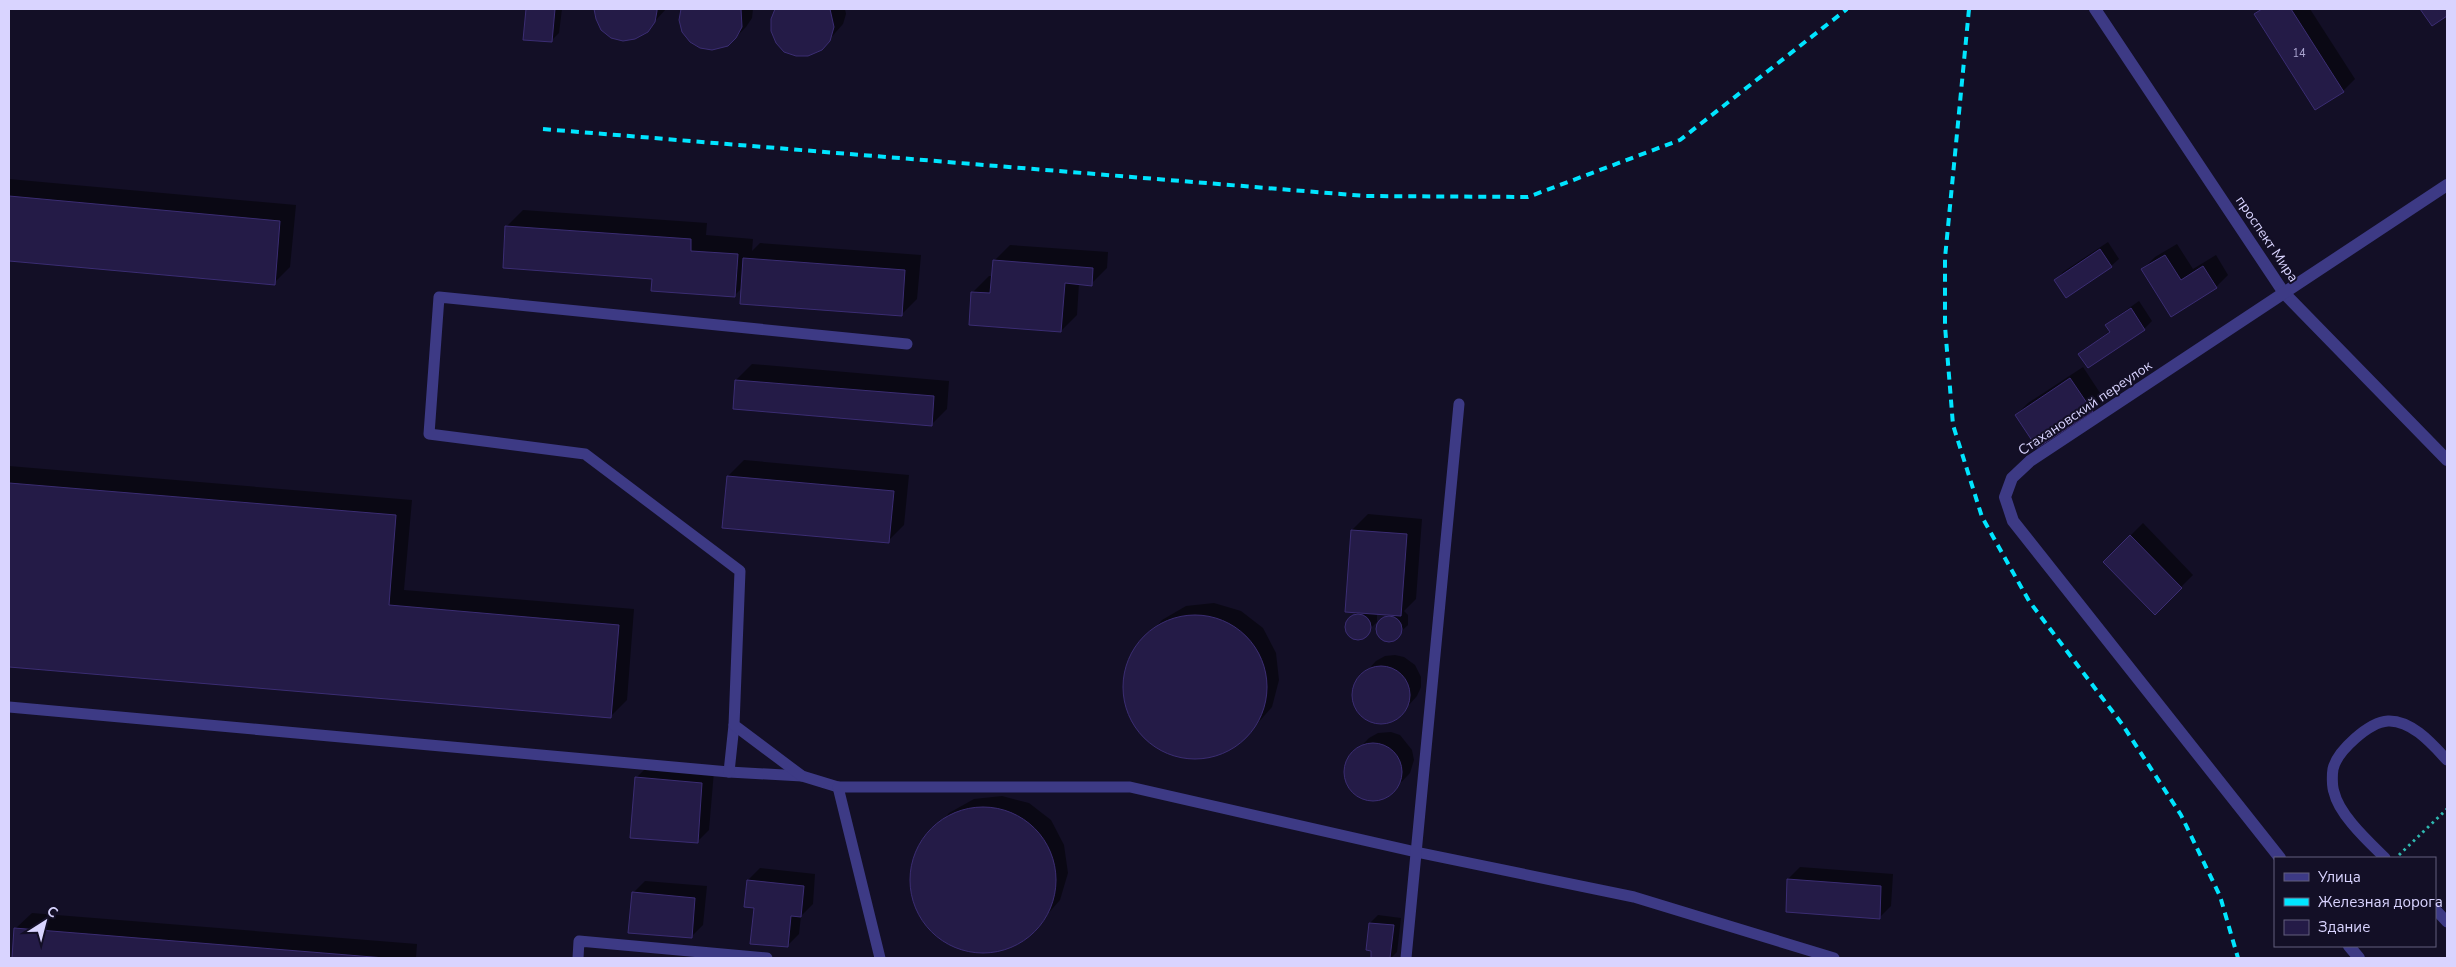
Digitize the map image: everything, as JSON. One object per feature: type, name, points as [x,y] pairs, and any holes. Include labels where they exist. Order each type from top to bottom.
[{"type":"street","name":"проспект Мира","points":[[2096,9],[2284,293],[2447,460]]},
{"type":"street","name":"Стахановский переулок","points":[[2279,857],[2013,521],[2006,498],[2012,478],[2030,461],[2447,185]]},
{"type":"street","points":[[2350,947],[2359,958]]},
{"type":"lane","points":[[729,772],[734,725],[740,571],[585,454],[429,434],[438,297],[907,344]]},
{"type":"lane","points":[[1406,958],[1459,404]]},
{"type":"lane","points":[[9,707],[729,772],[802,776],[838,787],[1130,787],[1416,852],[1634,897],[1834,958]]},
{"type":"lane","points":[[2384,857],[2352,825],[2334,793],[2333,769],[2348,745],[2372,726],[2388,721],[2409,726],[2447,760]]},
{"type":"lane","points":[[734,725],[802,776]]},
{"type":"lane","points":[[838,787],[880,958]]},
{"type":"lane","points":[[2436,910],[2447,922]]},
{"type":"lane","points":[[578,958],[579,941],[767,958]]},
{"type":"path","points":[[2397,857],[2447,809]]},
{"type":"building","points":[[526,9],[555,9],[552,42],[523,40]]},
{"type":"building","points":[[594,9],[657,9],[657,11],[655,22],[648,32],[635,39],[623,41],[611,38],[601,30]]},
{"type":"building","points":[[681,9],[741,9],[742,27],[736,38],[728,46],[712,50],[700,48],[690,42],[682,32],[679,20]]},
{"type":"building","points":[[775,9],[830,9],[834,27],[830,41],[822,50],[808,56],[796,56],[784,52],[776,43],[771,31],[771,19]]},
{"type":"building","points":[[2262,9],[2291,9],[2344,92],[2315,110],[2254,14]]},
{"type":"building","points":[[2420,9],[2447,9],[2447,16],[2432,26]]},
{"type":"building","points":[[9,196],[280,221],[275,285],[9,261]]},
{"type":"building","points":[[505,226],[691,239],[691,251],[738,254],[735,297],[651,291],[652,279],[503,268]]},
{"type":"building","points":[[2100,249],[2112,267],[2066,298],[2054,280]]},
{"type":"building","points":[[2165,255],[2181,280],[2203,266],[2217,288],[2171,317],[2141,269]]},
{"type":"building","points":[[743,258],[905,270],[902,316],[740,304]]},
{"type":"building","points":[[993,260],[1093,268],[1092,286],[1065,283],[1061,332],[969,325],[971,292],[990,293]]},
{"type":"building","points":[[2131,308],[2145,330],[2088,368],[2078,354],[2110,332],[2105,325]]},
{"type":"building","points":[[2070,378],[2093,412],[2037,448],[2015,415]]},
{"type":"building","points":[[735,380],[934,396],[932,426],[733,409]]},
{"type":"building","points":[[727,476],[894,491],[889,543],[722,528]]},
{"type":"building","points":[[9,483],[396,515],[389,605],[619,625],[611,718],[9,667]]},
{"type":"building","points":[[1351,530],[1407,534],[1401,616],[1345,612]]},
{"type":"building","points":[[2130,535],[2182,588],[2155,615],[2103,562]]},
{"type":"building","points":[[1358,614],[1367,618],[1371,627],[1367,636],[1358,640],[1349,636],[1345,627],[1349,618]]},
{"type":"building","points":[[1195,615],[1223,620],[1246,636],[1262,659],[1267,687],[1262,715],[1246,738],[1223,754],[1195,759],[1167,754],[1144,738],[1128,715],[1123,687],[1128,659],[1144,636],[1167,620]]},
{"type":"building","points":[[1389,616],[1398,620],[1402,629],[1398,638],[1389,642],[1380,638],[1376,629],[1380,620]]},
{"type":"building","points":[[1381,666],[1392,668],[1405,679],[1410,695],[1408,706],[1397,719],[1381,724],[1370,722],[1357,711],[1352,695],[1354,684],[1365,671]]},
{"type":"building","points":[[1373,743],[1384,745],[1397,756],[1402,772],[1400,783],[1389,796],[1373,801],[1362,799],[1349,788],[1344,772],[1346,761],[1357,748]]},
{"type":"building","points":[[635,777],[702,783],[698,843],[630,838]]},
{"type":"building","points":[[983,807],[1011,813],[1023,819],[1034,829],[1044,840],[1050,852],[1056,880],[1050,908],[1044,920],[1034,931],[1023,941],[1011,947],[983,953],[955,947],[943,941],[932,931],[922,920],[916,908],[910,880],[916,852],[922,840],[932,829],[943,819],[955,813]]},
{"type":"building","points":[[1787,879],[1881,886],[1880,919],[1786,912]]},
{"type":"building","points":[[747,880],[804,886],[801,917],[791,916],[788,947],[750,944],[754,908],[744,907]]},
{"type":"building","points":[[632,892],[695,898],[692,938],[628,933]]},
{"type":"building","points":[[1369,923],[1394,925],[1390,958],[1371,958],[1371,951],[1366,950]]},
{"type":"building","points":[[14,928],[385,958],[12,958]]},
{"type":"railway","points":[[543,129],[1365,196],[1528,197],[1680,140],[1847,9]]},
{"type":"railway","points":[[1969,9],[1945,258],[1945,326],[1953,425],[1982,517],[2029,601],[2122,724],[2181,815],[2220,896],[2238,958]]}]
